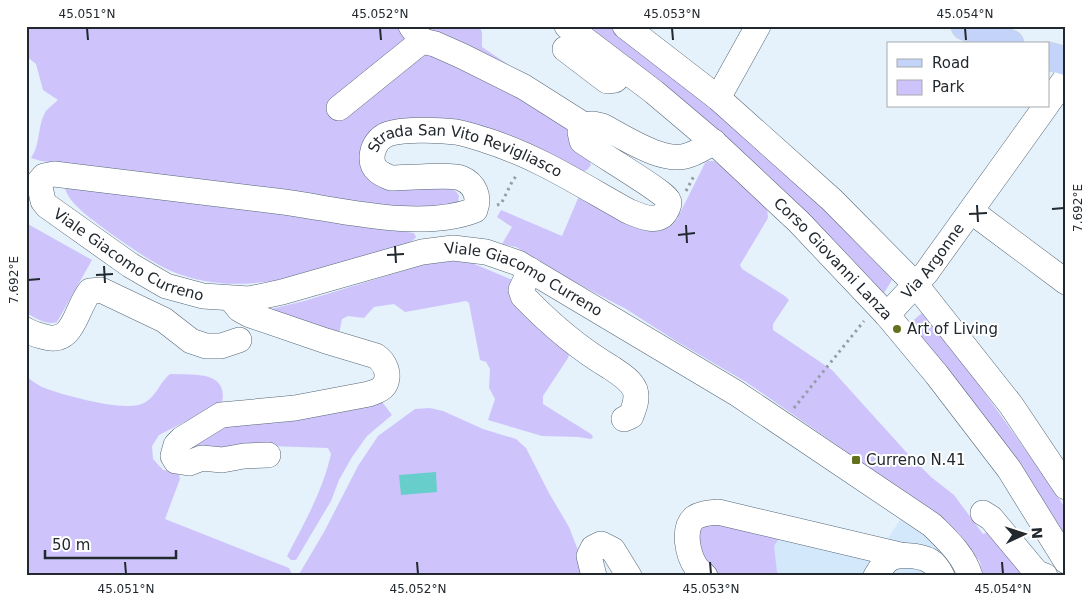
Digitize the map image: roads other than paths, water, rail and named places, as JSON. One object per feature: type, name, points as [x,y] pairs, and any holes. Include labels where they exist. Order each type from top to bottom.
[{"type":"main road","points":[[976,28],[1006,42]]},
{"type":"main road","points":[[1050,57],[1066,61]]},
{"type":"street","points":[[625,26],[718,98],[832,200],[916,285],[1011,406],[1066,487]]},
{"type":"street","points":[[718,98],[758,26]]},
{"type":"street","points":[[339,108],[417,34],[524,88],[584,125],[602,126],[659,154],[671,158],[688,156],[714,142]]},
{"type":"street","name":"Corso Giovanni Lanza","points":[[566,37],[625,70],[714,142],[798,222],[882,309],[937,375],[1009,470],[1066,561]]},
{"type":"street","points":[[1050,100],[1066,78]]},
{"type":"street","name":"Via Argonne","points":[[882,309],[916,285],[1045,108]]},
{"type":"street","name":"Strada San Vito Revigliasco","points":[[35,183],[44,176],[54,174],[404,218],[425,219],[465,214],[475,210],[478,202],[477,194],[472,185],[460,178],[391,178],[380,174],[373,166],[372,152],[378,141],[385,135],[403,131],[457,132],[504,146],[552,168],[644,218],[659,218],[665,213],[669,206],[669,200],[662,192],[634,176],[582,141],[580,132],[584,125]]},
{"type":"street","points":[[26,213],[35,183]]},
{"type":"street","name":"Viale Giacomo Curreno","points":[[35,183],[47,206],[130,265],[166,286],[203,296],[249,299],[282,292],[422,252],[453,248],[486,252],[518,263],[736,393],[932,525],[962,558],[970,576]]},
{"type":"street","points":[[971,211],[1066,282]]},
{"type":"street","points":[[530,270],[521,290],[523,296],[581,350],[622,375],[632,385],[636,392],[636,405],[631,416],[624,419]]},
{"type":"street","points":[[26,330],[32,334],[54,340],[64,336],[71,327],[84,299],[90,291],[101,290],[164,320],[191,341],[206,346],[221,346],[239,340]]},
{"type":"street","points":[[231,299],[239,309],[250,315],[376,356],[382,360],[386,368],[387,374],[384,386],[368,394],[295,408],[232,413],[222,416],[182,439],[176,445],[173,456],[176,461],[189,463],[202,458],[222,460],[244,456],[268,455]]},
{"type":"street","points":[[705,576],[696,568],[687,542],[688,529],[694,518],[703,514],[718,512],[900,556],[923,558],[930,561],[942,576]]},
{"type":"street","points":[[983,513],[991,518],[1038,573],[1045,576]]},
{"type":"street","points":[[594,576],[589,556],[592,548],[601,544],[613,550],[629,576]]},
{"type":"street","points":[[876,576],[889,559],[900,556]]},
{"type":"street","points":[[1061,576],[1066,573]]},
{"type":"place","name":"Art of Living","points":[[897,329]]},
{"type":"place","name":"Curreno N.41","points":[[856,460]]}]
